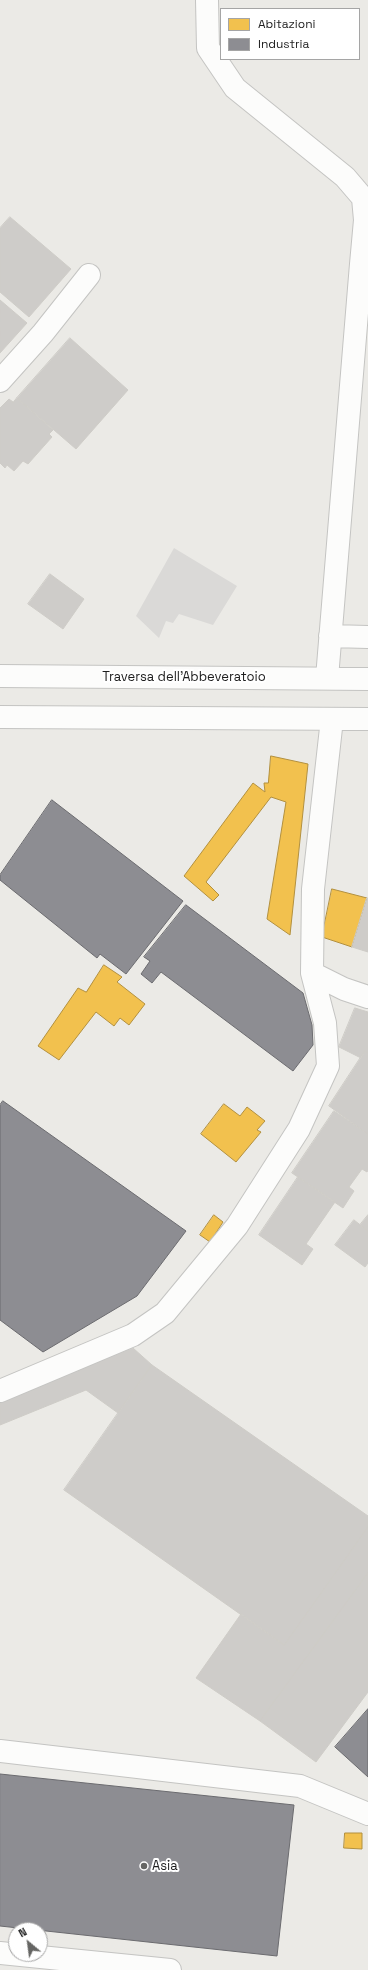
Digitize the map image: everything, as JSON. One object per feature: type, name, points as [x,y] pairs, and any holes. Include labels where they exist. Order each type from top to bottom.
[{"type":"street","points":[[207,0],[208,48],[235,88],[345,177],[363,198],[365,220],[365,263],[327,678]]},
{"type":"street","points":[[0,381],[43,334],[90,275]]},
{"type":"street","points":[[330,636],[368,637]]},
{"type":"street","name":"Traversa dell'Abbeveratoio","points":[[0,676],[368,679]]},
{"type":"street","points":[[0,717],[368,719]]},
{"type":"street","points":[[0,1391],[132,1335],[165,1313],[236,1226],[300,1129],[328,1066],[326,1023],[312,973],[313,889],[332,719]]},
{"type":"street","points":[[312,973],[344,989],[368,997]]},
{"type":"street","points":[[0,1752],[300,1786],[368,1814]]},
{"type":"street","points":[[0,1953],[170,1970]]},
{"type":"shaded area","points":[[174,548],[237,586],[213,625],[179,614],[173,623],[166,621],[159,638],[136,616]]},
{"type":"building: Abitazioni","points":[[271,756],[308,764],[290,935],[267,919],[286,802],[271,797],[206,882],[219,895],[213,901],[184,876],[253,783],[265,792],[264,783],[268,783]]},
{"type":"building: Abitazioni","points":[[332,889],[367,898],[352,947],[322,937]]},
{"type":"building: Abitazioni","points":[[104,965],[122,977],[117,982],[145,1004],[129,1025],[120,1018],[114,1026],[96,1012],[59,1060],[38,1046],[78,988],[86,992]]},
{"type":"building: Abitazioni","points":[[224,1104],[240,1116],[247,1107],[265,1121],[257,1130],[261,1132],[236,1162],[201,1134]]},
{"type":"building: Abitazioni","points":[[214,1215],[223,1222],[210,1242],[200,1235]]},
{"type":"building: Abitazioni","points":[[345,1833],[362,1833],[362,1849],[344,1848]]},
{"type":"building: Industria","points":[[52,800],[183,901],[126,974],[100,954],[97,958],[0,880],[0,875]]},
{"type":"building: Industria","points":[[186,905],[303,993],[312,1025],[313,1045],[293,1071],[161,972],[152,983],[141,974],[150,961],[144,957]]},
{"type":"building: Industria","points":[[3,1101],[186,1231],[137,1296],[43,1352],[0,1320],[0,1105]]},
{"type":"building: Industria","points":[[368,1709],[368,1777],[335,1747]]},
{"type":"building: Industria","name":"Asia","points":[[0,1774],[294,1805],[277,1956],[48,1931],[48,1922],[8,1922],[8,1927],[0,1926]]},
{"type":"building: Altro","points":[[10,217],[71,269],[29,317],[0,292],[0,228]]},
{"type":"building: Altro","points":[[0,300],[27,323],[0,353]]},
{"type":"building: Altro","points":[[70,338],[128,390],[76,449],[17,398]]},
{"type":"building: Altro","points":[[17,398],[53,430],[49,434],[52,437],[28,464],[23,461],[14,471],[7,465],[5,468],[0,463],[0,408],[9,399],[13,402]]},
{"type":"building: Altro","points":[[50,574],[84,599],[63,629],[28,604]]},
{"type":"building: Altro","points":[[368,898],[368,952],[352,947]]},
{"type":"building: Altro","points":[[355,1008],[368,1012],[368,1053],[365,1051],[361,1058],[339,1047]]},
{"type":"building: Altro","points":[[365,1051],[368,1053],[368,1134],[329,1106]]},
{"type":"building: Altro","points":[[334,1111],[368,1134],[368,1170],[367,1172],[362,1169],[349,1187],[354,1191],[343,1208],[292,1173]]},
{"type":"building: Altro","points":[[298,1177],[335,1202],[306,1244],[313,1249],[302,1265],[259,1235]]},
{"type":"building: Altro","points":[[368,1215],[368,1231],[360,1225]]},
{"type":"building: Altro","points":[[354,1220],[368,1231],[368,1263],[365,1267],[335,1245]]},
{"type":"building: Altro","points":[[133,1348],[152,1365],[118,1413],[86,1390],[0,1425],[0,1398]]},
{"type":"building: Altro","points":[[152,1365],[368,1516],[368,1527],[284,1645],[64,1490]]},
{"type":"building: Altro","points":[[368,1527],[368,1573],[260,1721],[196,1678],[241,1614],[284,1645]]},
{"type":"building: Altro","points":[[368,1573],[368,1692],[316,1762],[260,1721]]},
{"type":"place","name":"Asia","points":[[144,1866]]}]
